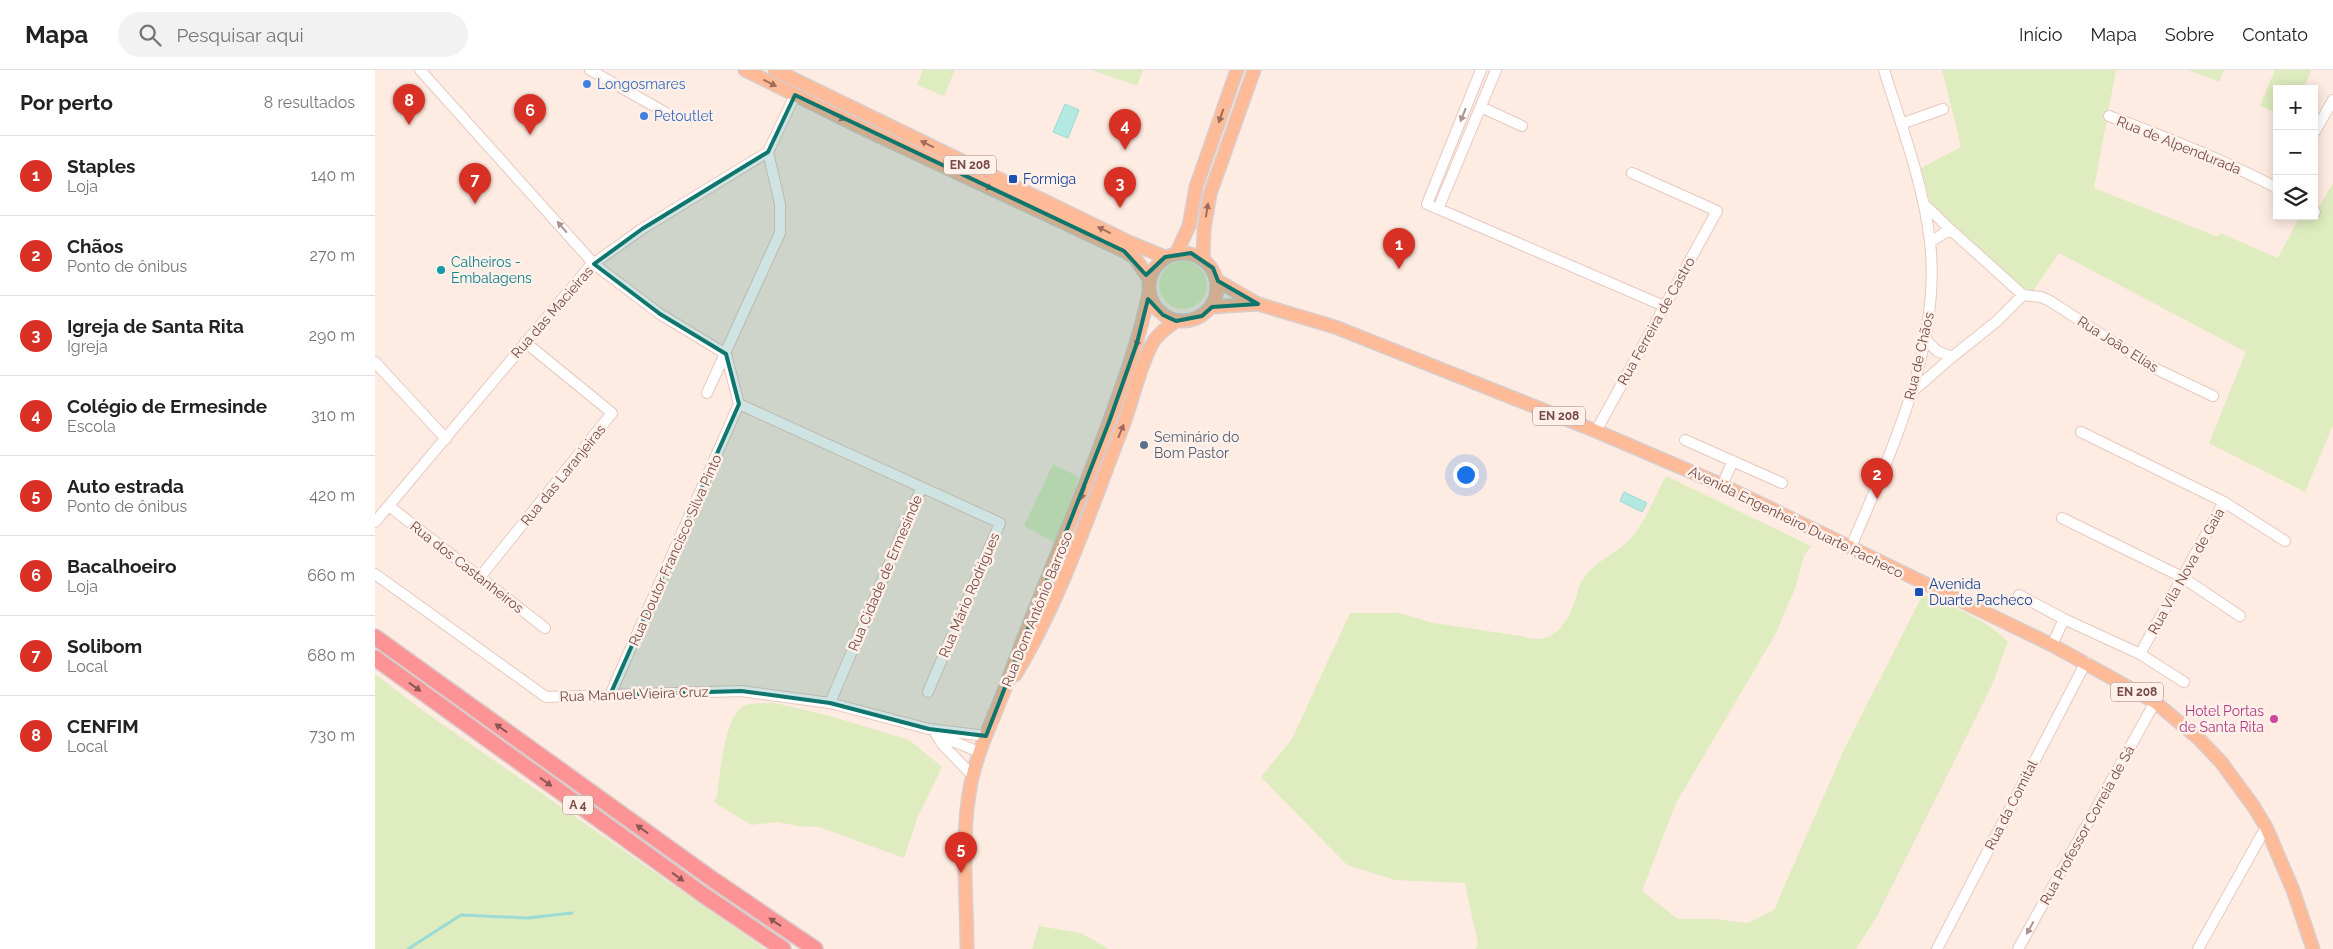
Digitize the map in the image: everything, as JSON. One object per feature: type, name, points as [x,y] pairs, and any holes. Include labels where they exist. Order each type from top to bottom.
[{"type":"highway","name":"A 4","points":[[375,636],[712,879],[815,949]]},
{"type":"highway","name":"A 4","points":[[375,658],[702,894],[783,949]]},
{"type":"main road","name":"EN 208","points":[[745,70],[1124,251],[1135,258],[1149,279]]},
{"type":"main road","name":"EN 208","points":[[775,70],[1131,243],[1165,257]]},
{"type":"main road","points":[[1177,252],[1189,226],[1196,186],[1237,70]]},
{"type":"main road","points":[[1176,321],[1163,315],[1154,306],[1149,293],[1149,279],[1155,267],[1165,257],[1177,252],[1191,253],[1203,258],[1204,229],[1210,194],[1253,70]]},
{"type":"main road","name":"EN 208","points":[[1203,258],[1213,268],[1218,281]]},
{"type":"main road","points":[[1212,307],[1218,295],[1218,281]]},
{"type":"main road","name":"Avenida Engenheiro Duarte Pacheco","points":[[1218,281],[1258,304],[1335,327],[1596,431],[1722,485],[2053,645],[2155,702],[2198,738],[2221,762],[2266,826],[2293,890],[2313,949]]},
{"type":"main road","name":"Rua Dom António Barroso","points":[[1001,699],[1033,610],[1070,527],[1109,422],[1137,343],[1149,293]]},
{"type":"main road","name":"Avenida Engenheiro Duarte Pacheco","points":[[1212,307],[1258,304]]},
{"type":"main road","name":"EN 208","points":[[1176,321],[1196,319],[1212,307]]},
{"type":"main road","name":"Rua Dom António Barroso","points":[[1001,699],[1031,650],[1069,562],[1131,406],[1149,351],[1156,338],[1176,321]]},
{"type":"main road","points":[[967,949],[966,836],[973,776],[979,752],[1001,699]]},
{"type":"street","points":[[420,70],[594,264],[660,314],[726,354],[739,404]]},
{"type":"street","points":[[590,70],[668,114]]},
{"type":"street","points":[[1481,70],[1427,204],[1575,266],[1664,306]]},
{"type":"street","points":[[1438,209],[1496,70]]},
{"type":"street","name":"Rua de Chãos","points":[[1851,548],[1913,391],[1926,340],[1931,306],[1930,242],[1925,205],[1884,70]]},
{"type":"street","points":[[707,393],[780,233],[780,204],[769,152],[795,95]]},
{"type":"street","points":[[2316,130],[2333,100]]},
{"type":"street","points":[[1481,108],[1522,126]]},
{"type":"street","points":[[1901,124],[1943,109]]},
{"type":"street","name":"Rua de Alpendurada","points":[[2109,116],[2194,148],[2273,186]]},
{"type":"street","name":"Rua das Macieiras","points":[[375,522],[525,342],[594,264],[642,229],[769,152]]},
{"type":"street","name":"Rua Ferreira de Castro","points":[[1596,431],[1717,211],[1632,173]]},
{"type":"street","points":[[1913,391],[1951,357],[1997,321],[2023,295],[1925,205]]},
{"type":"street","points":[[1930,242],[1946,232],[1953,232]]},
{"type":"street","name":"Rua João Elias","points":[[2023,295],[2041,297],[2050,301],[2150,366],[2213,396]]},
{"type":"street","points":[[1926,340],[1937,351],[1951,357]]},
{"type":"street","name":"Rua das Laranjeiras","points":[[480,577],[612,413],[525,342]]},
{"type":"street","points":[[375,362],[446,439]]},
{"type":"street","name":"Rua Cidade de Ermesinde","points":[[739,404],[921,489],[830,703]]},
{"type":"street","name":"Rua Doutor Francisco Silva Pinto","points":[[610,695],[739,404]]},
{"type":"street","name":"Rua Vila Nova de Gaia","points":[[2081,432],[2224,502],[2140,654]]},
{"type":"street","points":[[1685,440],[1782,483]]},
{"type":"street","points":[[1722,485],[1733,461]]},
{"type":"street","name":"Rua Mário Rodrigues","points":[[921,489],[1000,523],[928,692]]},
{"type":"street","points":[[2224,502],[2285,541]]},
{"type":"street","name":"Rua dos Castanheiros","points":[[389,506],[545,628]]},
{"type":"street","points":[[2062,518],[2181,578],[2240,616]]},
{"type":"street","name":"Rua Manuel Vieira Cruz","points":[[375,574],[546,698],[741,691],[830,703],[932,731],[986,736]]},
{"type":"street","points":[[2019,596],[2140,654],[2184,682]]},
{"type":"street","points":[[2053,645],[2064,619]]},
{"type":"street","name":"Rua da Comital","points":[[1937,949],[2086,662]]},
{"type":"street","name":"Rua Professor Correia de Sá","points":[[2018,949],[2155,702]]},
{"type":"street","points":[[932,731],[973,776]]},
{"type":"street","name":"Rua Manuel Vieira Cruz","points":[[932,731],[952,742],[979,752]]},
{"type":"street","points":[[2198,949],[2266,826]]},
{"type":"highlighted area","points":[[795,95],[1124,251],[1146,275],[1165,257],[1191,253],[1213,268],[1218,281],[1258,304],[1212,307],[1202,316],[1176,321],[1163,315],[1148,299],[1137,343],[1109,422],[986,736],[929,729],[830,703],[741,691],[610,695],[739,404],[726,354],[660,314],[594,264],[642,229],[768,152]]},
{"type":"green space","points":[[923,70],[955,70],[944,96],[917,85]]},
{"type":"green space","points":[[1092,70],[1143,70],[1137,86]]},
{"type":"green space","points":[[1942,70],[2116,70],[2094,188],[2218,237],[2220,233],[2278,258],[2298,220],[2318,220],[2318,209],[2333,183],[2333,425],[2305,492],[2209,443],[2246,352],[2059,253],[2033,291],[2023,288],[1931,205],[1921,168],[1961,147]]},
{"type":"green space","points":[[2188,70],[2224,70],[2219,82]]},
{"type":"green space","points":[[2275,70],[2311,70],[2305,85],[2273,85],[2273,111],[2260,106]]},
{"type":"green space","points":[[1178,261],[1188,261],[1200,268],[1207,280],[1207,290],[1200,302],[1188,309],[1178,309],[1170,305],[1163,298],[1159,290],[1159,280],[1163,272],[1170,265]]},
{"type":"green space","points":[[1053,464],[1079,477],[1055,543],[1024,526]]},
{"type":"green space","points":[[1666,476],[1811,546],[1804,556],[1796,586],[1775,635],[1676,803],[1642,891],[1678,919],[1714,919],[1748,923],[1774,910],[1843,752],[1923,594],[1979,620],[2008,642],[1992,685],[1876,918],[1856,949],[1475,949],[1478,945],[1465,883],[1395,880],[1347,865],[1261,777],[1292,739],[1350,613],[1399,613],[1433,623],[1531,639],[1548,637],[1561,628],[1566,621],[1581,583],[1587,574],[1599,562],[1620,548],[1633,536],[1647,514]]},
{"type":"green space","points":[[375,674],[426,713],[765,949],[375,949]]},
{"type":"green space","points":[[775,703],[830,716],[909,740],[942,767],[918,816],[904,858],[819,827],[798,826],[778,822],[751,825],[714,802],[717,797],[727,734],[737,712],[747,705]]},
{"type":"green space","points":[[1039,926],[1081,933],[1109,949],[1032,949]]},
{"type":"water","points":[[1065,104],[1079,110],[1068,138],[1053,132]]},
{"type":"water","points":[[1624,492],[1647,503],[1642,512],[1620,501]]},
{"type":"waterway","points":[[408,949],[461,915],[528,918],[572,913]]},
{"type":"place","name":"Longosmares","points":[[587,84]]},
{"type":"place","name":"Petoutlet","points":[[644,116]]},
{"type":"place","name":"CENFIM","points":[[409,125]]},
{"type":"place","name":"Bacalhoeiro","points":[[530,135]]},
{"type":"place","name":"Colégio de Ermesinde","points":[[1125,150]]},
{"type":"place","name":"Formiga","points":[[1013,179]]},
{"type":"place","name":"Solibom","points":[[475,204]]},
{"type":"place","name":"Igreja de Santa Rita","points":[[1120,208]]},
{"type":"place","name":"Staples","points":[[1399,269]]},
{"type":"place","name":"Calheiros - Embalagens","points":[[441,270]]},
{"type":"place","name":"Seminário do Bom Pastor","points":[[1144,445]]},
{"type":"place","name":"Chãos","points":[[1877,499]]},
{"type":"place","name":"Avenida Duarte Pacheco","points":[[1919,592]]},
{"type":"place","name":"Hotel Portas de Santa Rita","points":[[2274,719]]},
{"type":"place","name":"Auto estrada","points":[[961,873]]}]
